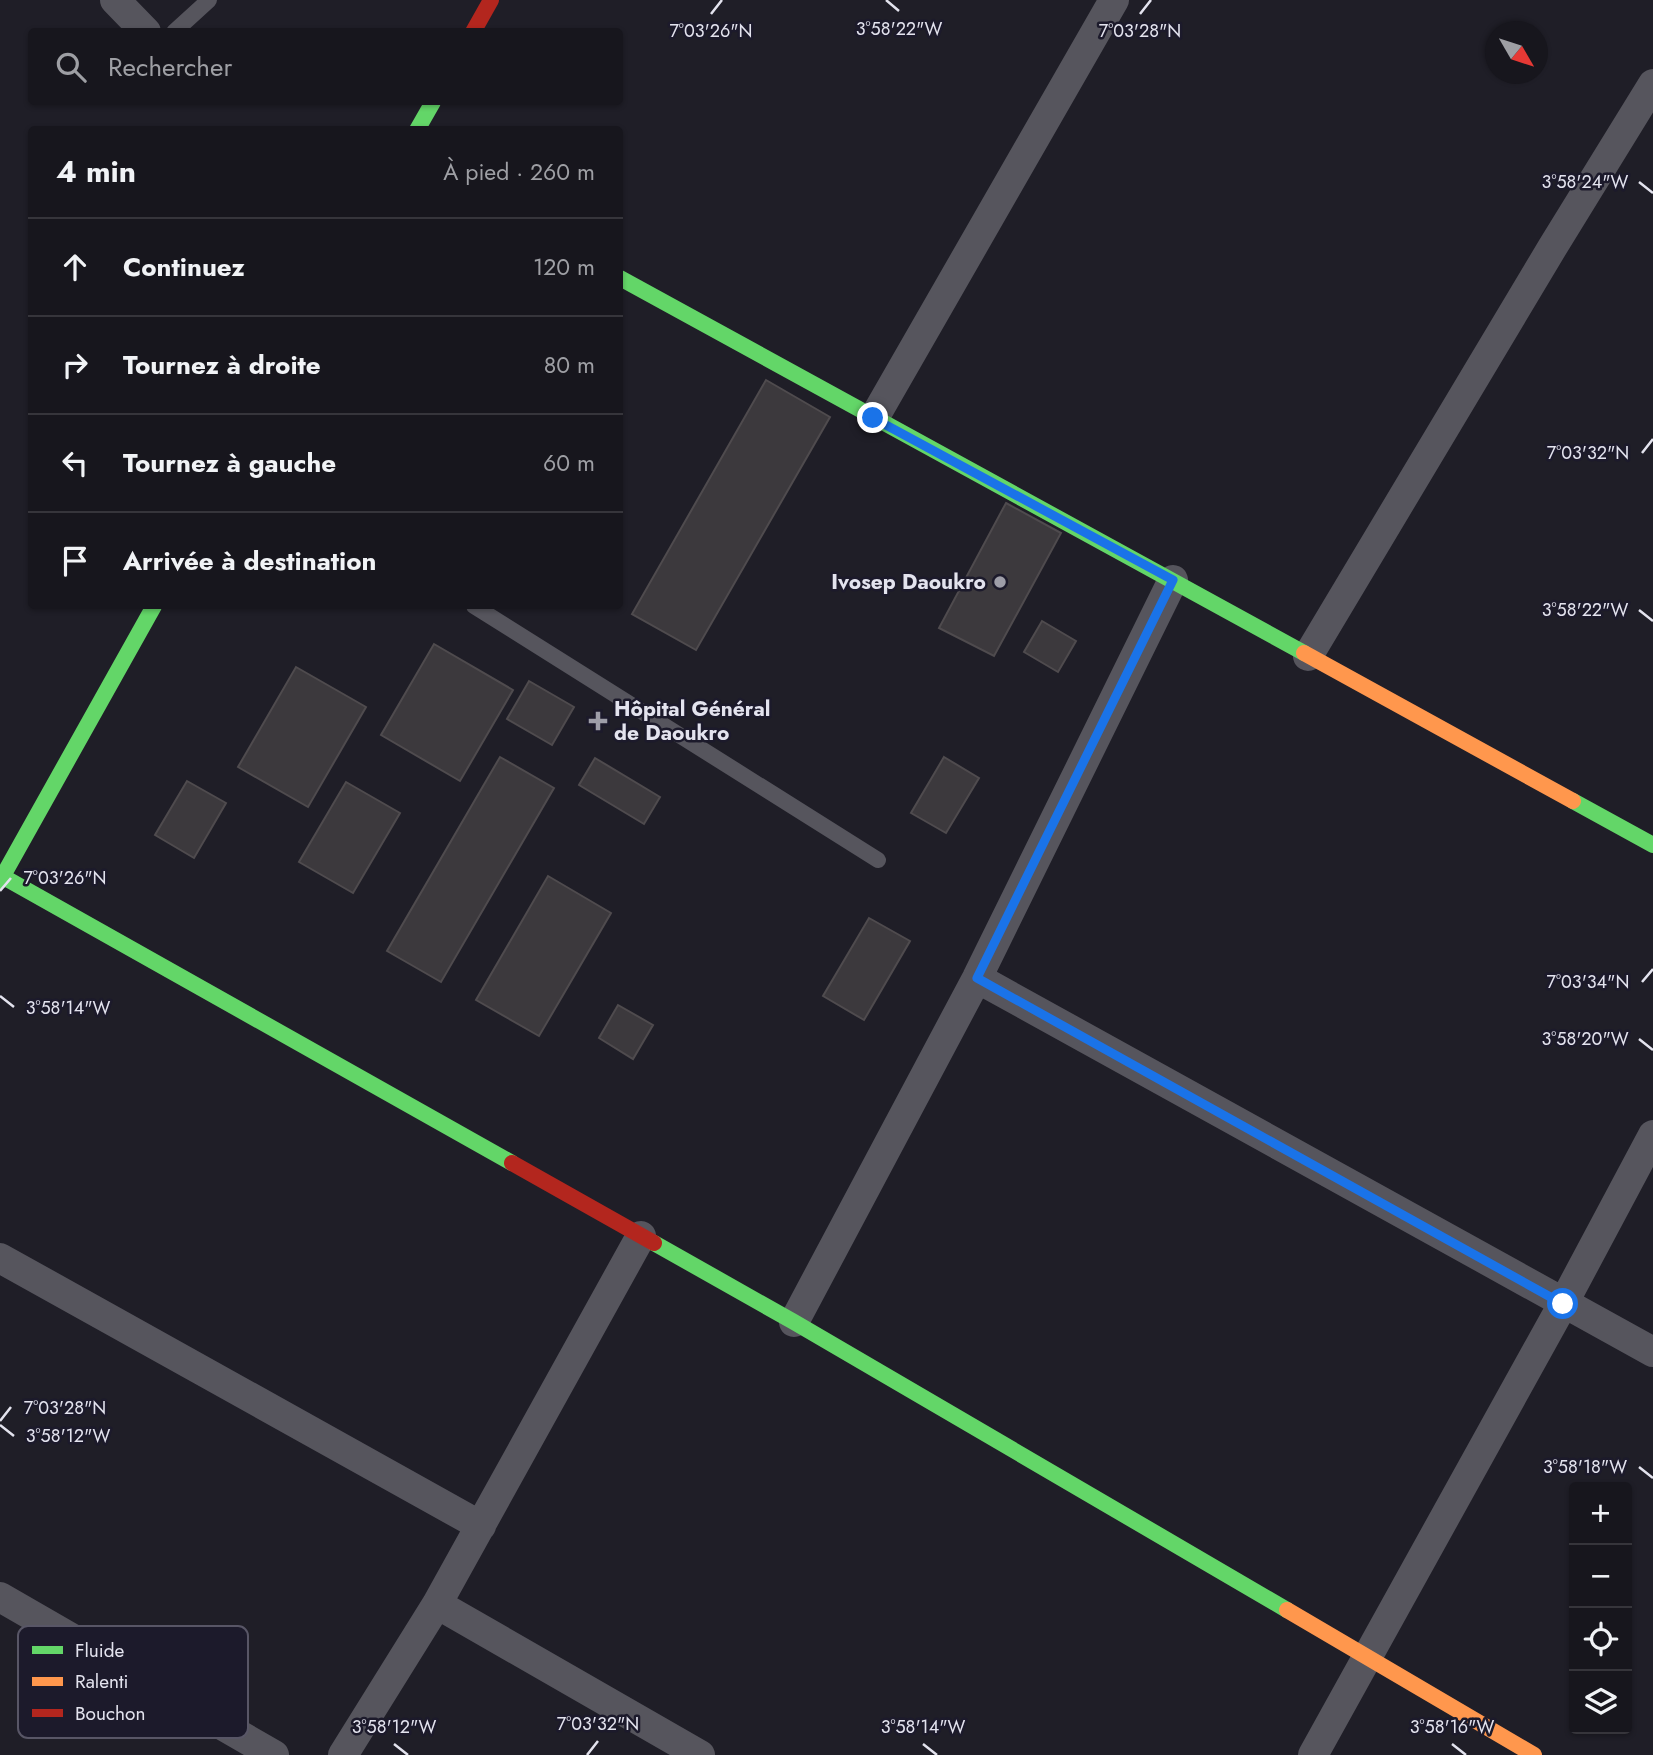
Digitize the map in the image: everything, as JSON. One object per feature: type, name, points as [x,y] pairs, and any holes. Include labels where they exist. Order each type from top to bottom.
[{"type":"street","points":[[115,0],[142,28]]},
{"type":"street","points":[[475,28],[491,0]]},
{"type":"street","points":[[873,418],[1114,0]]},
{"type":"street","points":[[1308,656],[1653,84]]},
{"type":"street","points":[[419,126],[431,105]]},
{"type":"street","points":[[623,280],[1653,845]]},
{"type":"street","points":[[794,1322],[977,978],[1173,580]]},
{"type":"street","points":[[152,609],[1,878],[794,1322],[1534,1755]]},
{"type":"street","points":[[977,978],[1653,1352]]},
{"type":"street","points":[[1313,1755],[1563,1304],[1653,1135]]},
{"type":"street","points":[[343,1755],[437,1604],[641,1236]]},
{"type":"street","points":[[0,1258],[481,1526]]},
{"type":"street","points":[[0,1597],[50,1626]]},
{"type":"street","points":[[437,1604],[700,1755]]},
{"type":"street","points":[[245,1738],[274,1755]]},
{"type":"lane","points":[[178,28],[209,0]]},
{"type":"lane","points":[[479,609],[878,860]]},
{"type":"building","points":[[766,380],[830,417],[696,650],[632,614]]},
{"type":"building","points":[[1006,503],[1061,533],[994,656],[939,628]]},
{"type":"building","points":[[1042,621],[1076,641],[1058,672],[1024,652]]},
{"type":"building","points":[[434,644],[513,690],[460,781],[381,735]]},
{"type":"building","points":[[296,667],[366,707],[308,807],[238,767]]},
{"type":"building","points":[[529,681],[574,707],[552,745],[507,719]]},
{"type":"building","points":[[500,757],[554,788],[441,982],[387,951]]},
{"type":"building","points":[[944,757],[979,778],[946,833],[911,813]]},
{"type":"building","points":[[595,758],[660,797],[644,824],[579,785]]},
{"type":"building","points":[[187,781],[226,803],[194,858],[155,835]]},
{"type":"building","points":[[346,782],[400,813],[353,893],[299,862]]},
{"type":"building","points":[[548,876],[611,913],[539,1036],[476,1000]]},
{"type":"building","points":[[869,918],[910,941],[864,1020],[823,996]]},
{"type":"building","points":[[618,1005],[653,1025],[633,1059],[599,1038]]},
{"type":"traffic: fast","points":[[419,126],[431,105]]},
{"type":"traffic: fast","points":[[623,280],[1304,653]]},
{"type":"traffic: fast","points":[[0,881],[152,609]]},
{"type":"traffic: fast","points":[[1573,801],[1653,845]]},
{"type":"traffic: fast","points":[[0,875],[512,1163]]},
{"type":"traffic: fast","points":[[654,1243],[1287,1610]]},
{"type":"traffic: slow","points":[[1304,653],[1573,801]]},
{"type":"traffic: slow","points":[[1287,1610],[1534,1755]]},
{"type":"traffic: jam","points":[[475,28],[491,0]]},
{"type":"traffic: jam","points":[[512,1163],[654,1243]]},
{"type":"place","name":"Ivosep Daoukro","points":[[1000,582]]},
{"type":"place","name":"Hôpital Général de Daoukro","points":[[598,721]]},
{"type":"route","points":[[873,418],[1173,580],[977,978],[1563,1304]]}]
